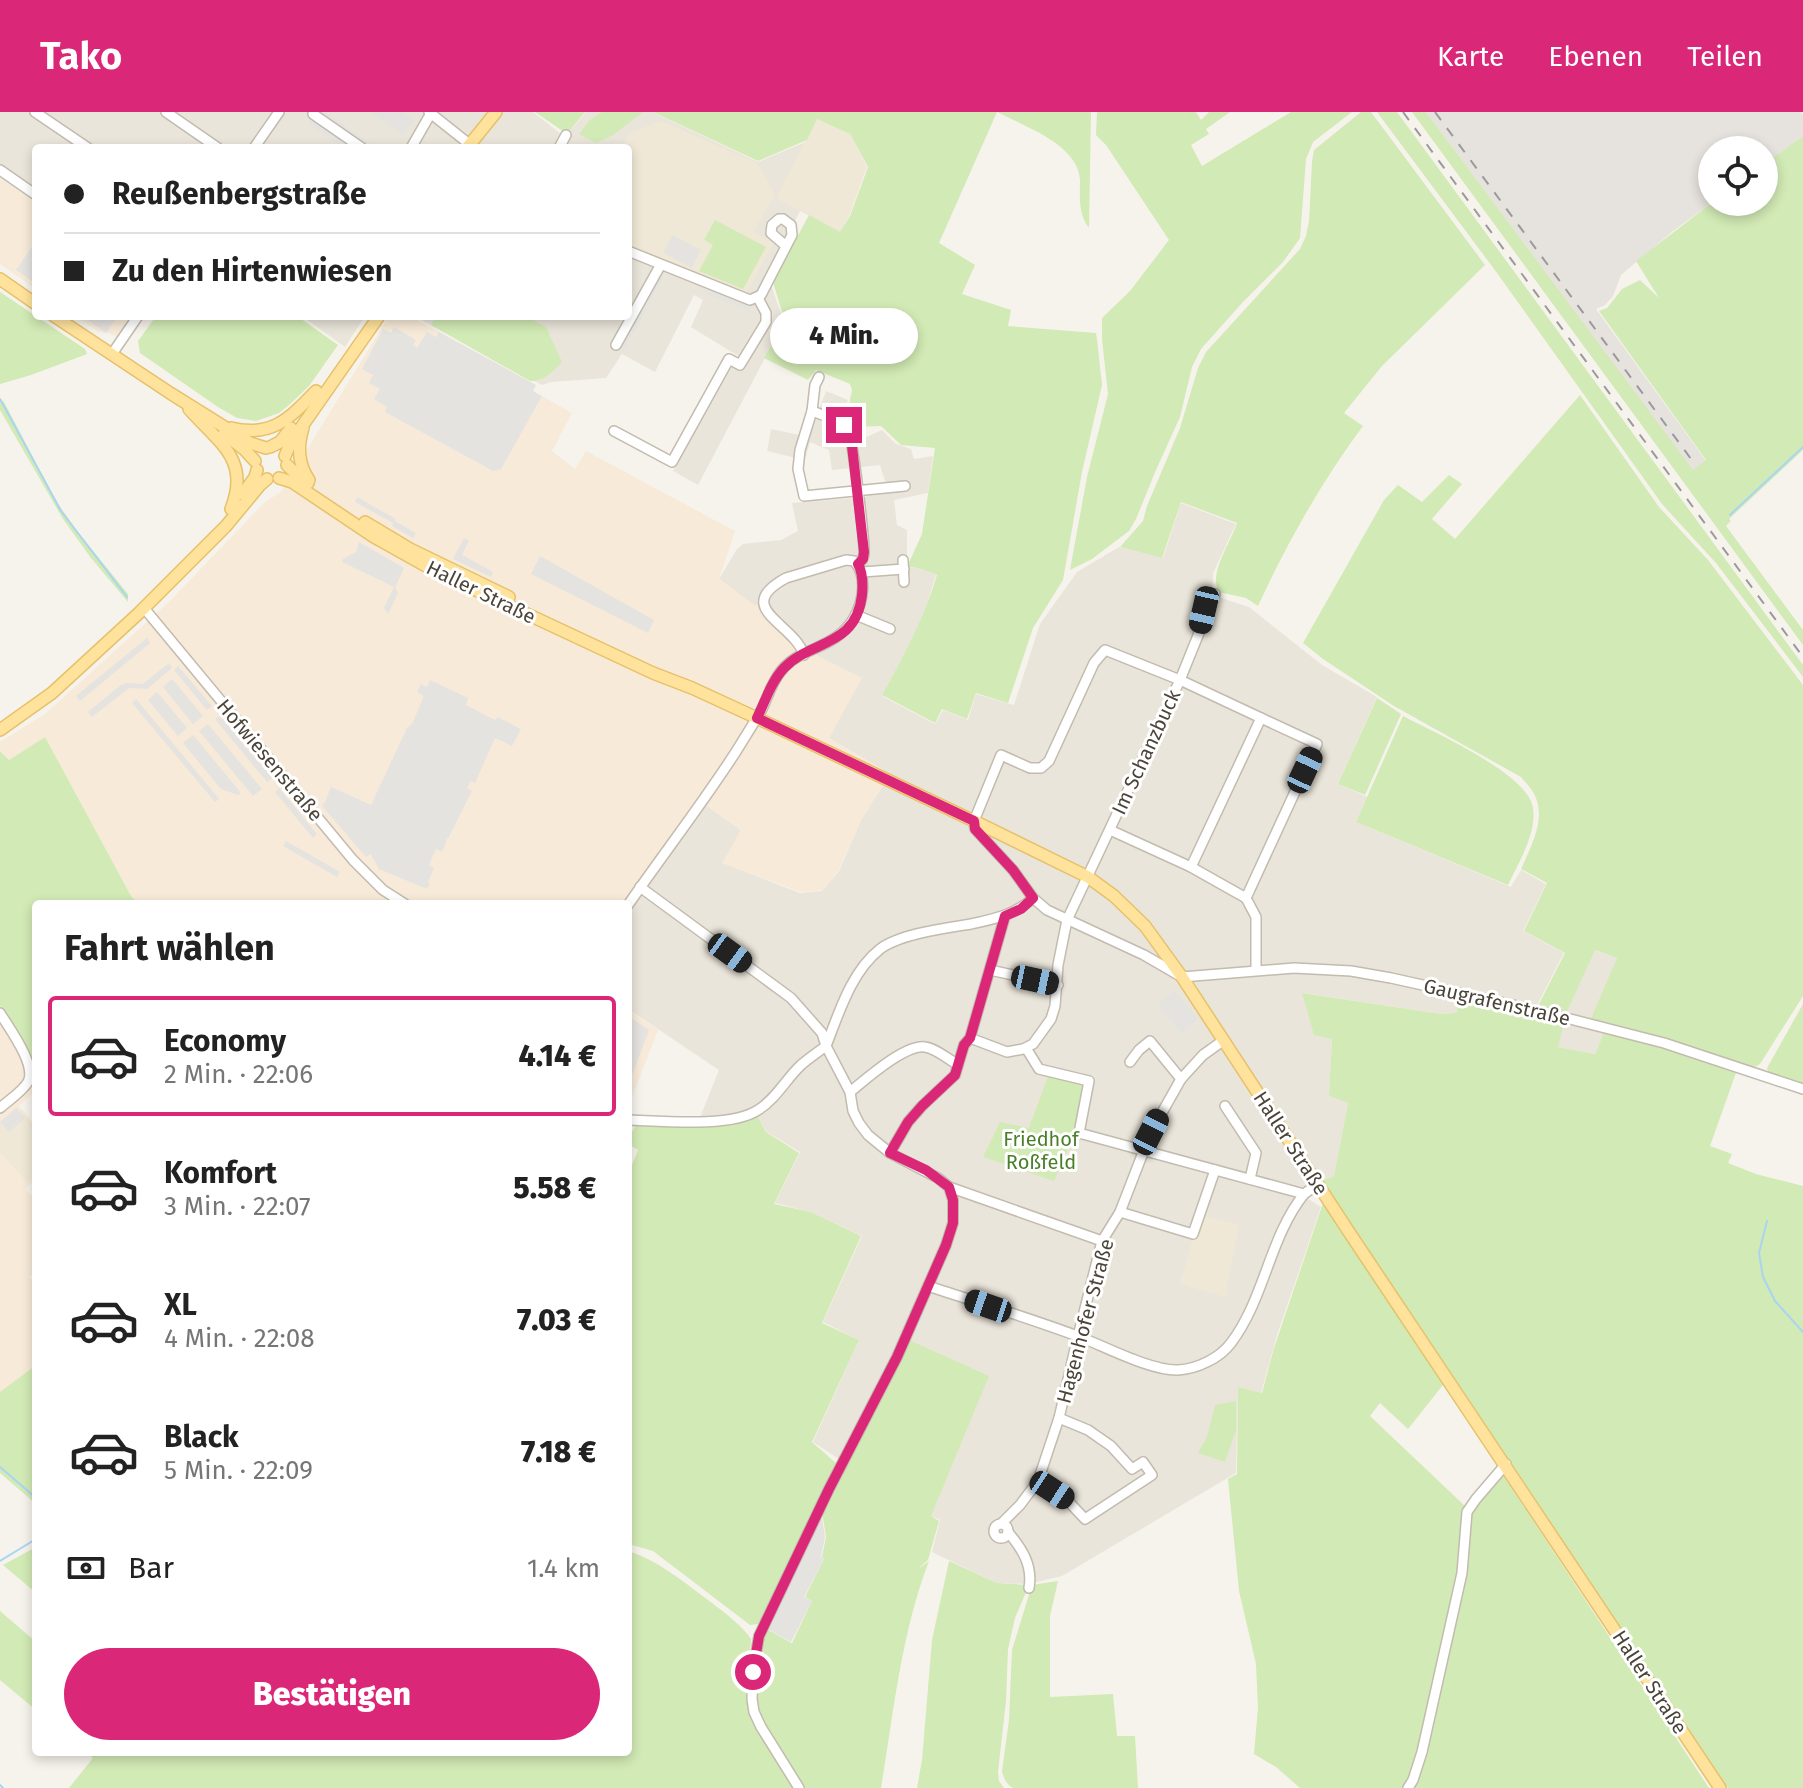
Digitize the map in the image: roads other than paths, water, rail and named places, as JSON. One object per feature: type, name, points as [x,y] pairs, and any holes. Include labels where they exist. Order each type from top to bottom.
[{"type":"main road","points":[[472,144],[496,112]]},
{"type":"main road","points":[[0,279],[32,301]]},
{"type":"main road","points":[[60,320],[250,443],[279,449],[286,460]]},
{"type":"main road","points":[[213,537],[251,485],[259,453],[285,437],[367,320]]},
{"type":"main road","points":[[0,730],[52,693],[144,608],[273,478],[284,473],[287,448],[376,320]]},
{"type":"main road","points":[[224,426],[252,431],[276,426],[294,414],[316,391]]},
{"type":"main road","points":[[170,393],[245,450],[259,474],[273,478]]},
{"type":"main road","points":[[186,406],[223,443],[232,457],[237,488],[231,509]]},
{"type":"main road","points":[[305,420],[299,439],[299,456],[303,471],[314,487]]},
{"type":"main road","name":"Haller Straße","points":[[286,460],[297,475],[410,549],[655,666],[692,688]]},
{"type":"main road","name":"Haller Straße","points":[[273,478],[292,482],[374,537],[423,564],[653,673],[759,712],[1088,877],[1114,896],[1145,926],[1182,977],[1720,1788]]},
{"type":"street","points":[[35,112],[82,144]]},
{"type":"street","points":[[166,112],[212,144]]},
{"type":"street","points":[[257,144],[279,112]]},
{"type":"street","points":[[413,144],[430,113],[466,144]]},
{"type":"street","points":[[313,114],[356,144]]},
{"type":"street","points":[[561,144],[566,135]]},
{"type":"street","points":[[0,170],[32,192]]},
{"type":"street","points":[[632,253],[750,300],[758,298],[786,246]]},
{"type":"street","points":[[632,316],[660,266]]},
{"type":"street","points":[[614,431],[672,462],[729,359],[740,365],[766,322],[766,313],[758,298]]},
{"type":"street","points":[[112,354],[135,320]]},
{"type":"street","points":[[616,345],[630,320]]},
{"type":"street","points":[[819,377],[800,450],[798,469],[804,496],[905,486]]},
{"type":"street","points":[[631,900],[712,788],[784,668],[838,637],[856,615],[862,596],[860,568],[864,552],[851,437],[844,425],[812,411]]},
{"type":"street","points":[[804,655],[797,640],[765,610],[763,599],[778,582],[851,559],[860,568],[903,565],[904,582]]},
{"type":"street","name":"Im Schanzbuck","points":[[974,821],[1001,755],[1030,768],[1041,768],[1049,761],[1094,663],[1105,650],[1180,680],[1317,744],[1246,898],[1191,867],[1110,830],[1180,680],[1199,633],[1204,610],[1215,594]]},
{"type":"street","name":"Hofwiesenstraße","points":[[144,608],[353,860],[383,890],[399,900]]},
{"type":"street","points":[[856,615],[890,629]]},
{"type":"street","points":[[1191,867],[1261,718]]},
{"type":"street","points":[[974,821],[975,829],[1013,870],[1033,898],[1047,910],[1144,955],[1182,977]]},
{"type":"street","points":[[970,1038],[1007,1052],[1026,1048],[1041,1034],[1055,1006],[1058,965],[1067,920],[1110,830]]},
{"type":"street","points":[[640,887],[791,998],[822,1033],[850,1092],[853,1111],[859,1123],[890,1153],[926,1170],[949,1187],[1102,1241]]},
{"type":"street","points":[[632,1120],[699,1122],[747,1116],[759,1110],[801,1065],[826,1046],[857,976],[881,949],[930,931],[1005,916],[1021,909],[1033,898]]},
{"type":"street","points":[[1246,898],[1256,917],[1256,970]]},
{"type":"street","points":[[890,1153],[908,1122],[955,1075],[964,1045],[970,1038],[1005,916]]},
{"type":"street","points":[[1144,955],[1157,941]]},
{"type":"street","name":"Gaugrafenstraße","points":[[1182,977],[1294,968],[1351,971],[1402,980],[1664,1043],[1803,1089]]},
{"type":"street","points":[[990,970],[1058,985]]},
{"type":"street","points":[[0,1013],[28,1062],[30,1072],[26,1084],[0,1108]]},
{"type":"street","name":"Hagenhofer Straße","points":[[1029,1588],[1030,1566],[1021,1547],[1004,1528],[1038,1481],[1059,1418],[1102,1241],[1120,1212],[1151,1132],[1181,1079],[1203,1055],[1224,1040]]},
{"type":"street","points":[[1130,1062],[1150,1041],[1181,1079]]},
{"type":"street","points":[[850,1092],[885,1064],[917,1047],[927,1046],[958,1065]]},
{"type":"street","points":[[1026,1048],[1039,1069],[1089,1081],[1079,1133],[1304,1194]]},
{"type":"street","points":[[1225,1106],[1256,1153],[1250,1179]]},
{"type":"street","points":[[1120,1212],[1193,1234],[1215,1170]]},
{"type":"street","points":[[928,1286],[1078,1336],[1159,1368],[1177,1370],[1196,1367],[1230,1344],[1250,1311],[1285,1223],[1304,1194],[1318,1184]]},
{"type":"street","points":[[799,1788],[754,1712],[753,1672],[759,1636],[829,1489],[897,1357],[946,1245],[953,1223],[953,1200],[949,1187]]},
{"type":"street","points":[[1038,1481],[1066,1499],[1085,1519],[1152,1475],[1143,1462],[1132,1469],[1111,1446],[1088,1430],[1059,1418]]},
{"type":"street","points":[[1408,1788],[1422,1752],[1459,1588],[1467,1512],[1506,1464]]},
{"type":"waterway","points":[[0,399],[61,511],[127,597]]},
{"type":"waterway","points":[[1730,515],[1803,447]]},
{"type":"waterway","points":[[1767,1221],[1759,1253],[1763,1277],[1775,1301],[1803,1332]]},
{"type":"waterway","points":[[0,1467],[32,1495]]},
{"type":"waterway","points":[[0,1561],[32,1541]]},
{"type":"waterway","points":[[0,1785],[3,1788]]},
{"type":"railway","points":[[1403,112],[1803,657]]},
{"type":"railway","points":[[1435,112],[1694,463]]},
{"type":"park label","name":"Friedhof Roßfeld","points":[[1041,1150]]}]
